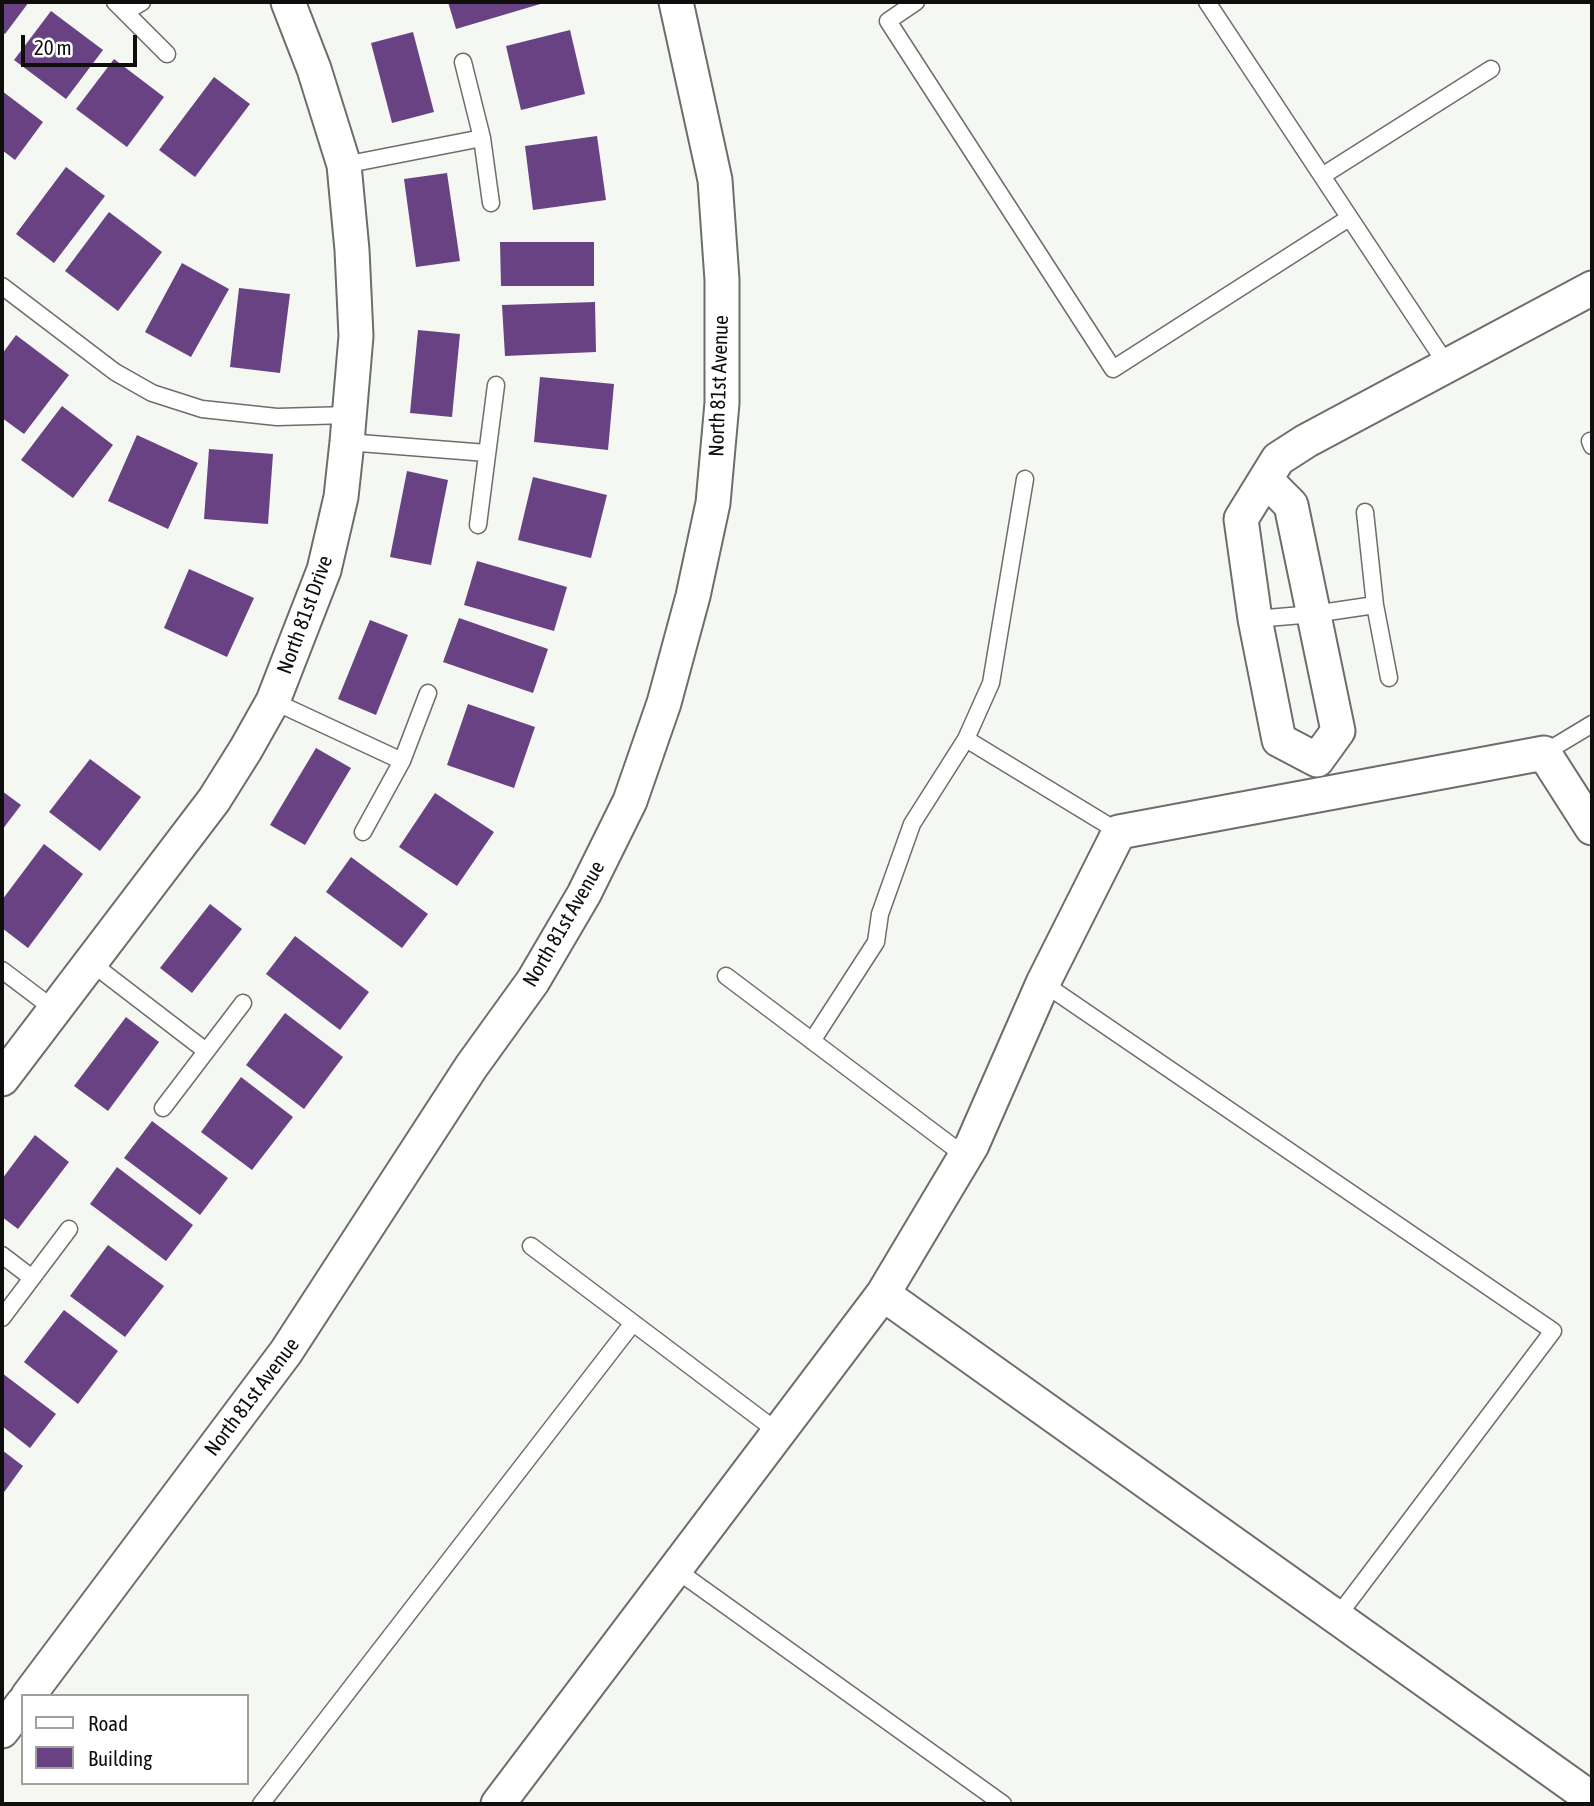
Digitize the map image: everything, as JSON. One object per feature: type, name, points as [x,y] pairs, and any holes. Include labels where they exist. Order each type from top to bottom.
[{"type":"street","name":"North 81st Drive","points":[[2,1079],[214,800],[273,701],[324,570],[341,497],[348,429],[356,337],[352,250],[344,165],[314,69],[288,2]]},
{"type":"street","name":"North 81st Avenue","points":[[30,1694],[300,1331],[471,1067],[533,981],[584,894],[630,801],[664,703],[693,596],[713,503],[722,403],[722,280],[715,180],[678,9]]},
{"type":"street","points":[[1317,761],[1279,740],[1255,619],[1241,519],[1278,459],[1592,288]]},
{"type":"street","points":[[1266,480],[1291,505],[1338,731],[1317,761],[1322,794]]},
{"type":"street","points":[[498,1804],[883,1294],[972,1145],[1043,983],[1119,832],[1544,753],[1592,828]]},
{"type":"street","points":[[883,1294],[1592,1799]]},
{"type":"street","points":[[2,1731],[21,1706]]},
{"type":"lane","points":[[120,7],[142,2]]},
{"type":"lane","points":[[916,2],[888,21],[1113,369],[1349,218]]},
{"type":"lane","points":[[1207,2],[1447,365]]},
{"type":"lane","points":[[120,7],[167,54]]},
{"type":"lane","points":[[463,62],[482,138],[491,203]]},
{"type":"lane","points":[[1322,176],[1491,69]]},
{"type":"lane","points":[[344,165],[482,138]]},
{"type":"lane","points":[[2,286],[116,372],[152,393],[202,408],[277,417],[487,453]]},
{"type":"lane","points":[[478,525],[496,385]]},
{"type":"lane","points":[[812,1041],[876,942],[880,914],[912,824],[966,739],[991,683],[1025,479]]},
{"type":"lane","points":[[1365,512],[1375,605],[1389,678]]},
{"type":"lane","points":[[1255,619],[1375,605]]},
{"type":"lane","points":[[363,832],[402,761],[428,694]]},
{"type":"lane","points":[[273,701],[402,761]]},
{"type":"lane","points":[[1544,753],[1592,724]]},
{"type":"lane","points":[[966,739],[1119,832]]},
{"type":"lane","points":[[90,962],[206,1051]]},
{"type":"lane","points":[[2,970],[55,1010]]},
{"type":"lane","points":[[726,976],[965,1156]]},
{"type":"lane","points":[[1043,983],[1553,1331],[1337,1617]]},
{"type":"lane","points":[[163,1108],[243,1003]]},
{"type":"lane","points":[[2,1318],[69,1229]]},
{"type":"lane","points":[[531,1246],[778,1432]]},
{"type":"lane","points":[[2,1255],[32,1278]]},
{"type":"lane","points":[[261,1804],[633,1323]]},
{"type":"lane","points":[[675,1569],[1003,1804]]},
{"type":"building","points":[[2,2],[29,2],[5,34],[2,32]]},
{"type":"building","points":[[448,2],[547,2],[456,29]]},
{"type":"building","points":[[51,11],[103,50],[66,99],[14,60]]},
{"type":"building","points":[[570,30],[585,94],[521,110],[506,46]]},
{"type":"building","points":[[413,32],[434,112],[392,123],[371,43]]},
{"type":"building","points":[[114,59],[164,97],[127,147],[76,109]]},
{"type":"building","points":[[214,77],[250,104],[195,177],[159,150]]},
{"type":"building","points":[[2,91],[43,122],[15,160],[2,150]]},
{"type":"building","points":[[597,136],[606,200],[533,210],[525,146]]},
{"type":"building","points":[[66,167],[105,196],[54,263],[16,234]]},
{"type":"building","points":[[447,173],[460,261],[416,267],[404,179]]},
{"type":"building","points":[[109,212],[162,252],[118,311],[65,271]]},
{"type":"building","points":[[500,242],[594,242],[594,286],[501,286]]},
{"type":"building","points":[[182,263],[229,289],[191,357],[145,332]]},
{"type":"building","points":[[239,288],[290,294],[280,373],[230,367]]},
{"type":"building","points":[[595,302],[596,352],[505,356],[502,305]]},
{"type":"building","points":[[418,330],[460,334],[452,417],[410,413]]},
{"type":"building","points":[[16,335],[69,375],[24,434],[2,418],[2,354]]},
{"type":"building","points":[[540,377],[614,384],[608,450],[534,442]]},
{"type":"building","points":[[62,406],[113,445],[73,498],[21,460]]},
{"type":"building","points":[[137,435],[198,463],[168,529],[108,501]]},
{"type":"building","points":[[209,449],[273,454],[268,524],[204,519]]},
{"type":"building","points":[[407,471],[448,480],[431,565],[390,557]]},
{"type":"building","points":[[533,477],[607,495],[591,558],[518,540]]},
{"type":"building","points":[[477,561],[567,587],[554,631],[464,605]]},
{"type":"building","points":[[189,569],[254,598],[227,657],[164,628]]},
{"type":"building","points":[[459,618],[548,649],[533,693],[443,662]]},
{"type":"building","points":[[370,620],[408,635],[376,715],[338,699]]},
{"type":"building","points":[[468,704],[535,727],[514,788],[447,765]]},
{"type":"building","points":[[316,748],[351,768],[305,845],[270,825]]},
{"type":"building","points":[[90,759],[141,797],[100,851],[49,812]]},
{"type":"building","points":[[2,791],[21,805],[2,830]]},
{"type":"building","points":[[435,793],[494,832],[457,886],[399,847]]},
{"type":"building","points":[[44,844],[83,874],[28,948],[2,928],[2,900]]},
{"type":"building","points":[[351,857],[428,914],[402,948],[326,892]]},
{"type":"building","points":[[210,904],[242,929],[192,993],[160,968]]},
{"type":"building","points":[[295,936],[369,992],[340,1030],[266,974]]},
{"type":"building","points":[[285,1013],[343,1057],[304,1109],[246,1065]]},
{"type":"building","points":[[126,1017],[159,1042],[108,1111],[74,1086]]},
{"type":"building","points":[[241,1077],[293,1117],[252,1170],[201,1132]]},
{"type":"building","points":[[152,1121],[228,1178],[200,1215],[124,1158]]},
{"type":"building","points":[[35,1135],[69,1162],[18,1229],[2,1217],[2,1179]]},
{"type":"building","points":[[117,1167],[193,1225],[166,1261],[90,1204]]},
{"type":"building","points":[[108,1245],[164,1286],[125,1337],[70,1296]]},
{"type":"building","points":[[64,1310],[118,1351],[78,1404],[24,1362]]},
{"type":"building","points":[[2,1373],[56,1414],[30,1448],[2,1426]]},
{"type":"building","points":[[2,1450],[23,1466],[2,1495]]}]
